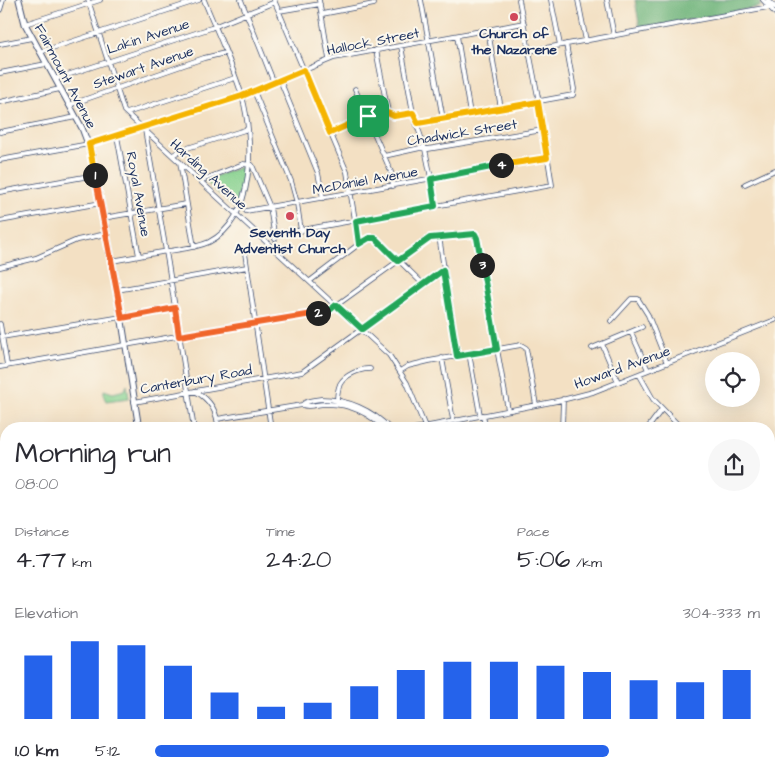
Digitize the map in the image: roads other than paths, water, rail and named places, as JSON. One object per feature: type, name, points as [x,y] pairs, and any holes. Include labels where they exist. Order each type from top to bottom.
[{"type":"main road","name":"Fairmount Avenue","points":[[19,0],[25,24],[89,144],[122,318],[138,422]]},
{"type":"street","points":[[0,10],[3,0]]},
{"type":"street","points":[[25,24],[88,2],[100,0]]},
{"type":"street","points":[[40,52],[198,0]]},
{"type":"street","points":[[111,261],[194,247],[213,240],[237,214],[244,196],[248,164],[248,129],[242,96],[204,0]]},
{"type":"street","points":[[240,0],[274,83]]},
{"type":"street","points":[[300,0],[301,7]]},
{"type":"street","points":[[421,0],[443,119]]},
{"type":"street","points":[[200,180],[237,166],[248,164],[254,168],[270,207],[275,237],[552,185],[520,0]]},
{"type":"street","points":[[551,0],[560,45]]},
{"type":"street","points":[[578,0],[586,41]]},
{"type":"street","points":[[607,0],[614,36]]},
{"type":"street","points":[[763,0],[773,7]]},
{"type":"street","points":[[768,0],[775,13]]},
{"type":"street","points":[[275,1],[346,172],[359,244]]},
{"type":"street","name":"Lakin Avenue","points":[[54,79],[214,27],[275,1]]},
{"type":"street","name":"Harding Avenue","points":[[88,2],[123,108],[389,355],[411,391],[423,422]]},
{"type":"street","points":[[279,11],[320,2],[329,59]]},
{"type":"street","points":[[322,14],[374,4]]},
{"type":"street","points":[[529,51],[773,7]]},
{"type":"street","name":"Hallock Street","points":[[0,160],[89,144],[144,129],[242,96],[329,59],[524,23]]},
{"type":"street","points":[[488,30],[501,109]]},
{"type":"street","points":[[457,36],[470,114]]},
{"type":"street","points":[[0,44],[32,38]]},
{"type":"street","points":[[418,123],[569,96],[574,93],[566,44]]},
{"type":"street","points":[[401,46],[413,113],[418,123],[425,149],[435,206]]},
{"type":"street","points":[[376,50],[388,112]]},
{"type":"street","name":"Stewart Avenue","points":[[69,105],[225,53]]},
{"type":"street","points":[[0,73],[46,64]]},
{"type":"street","points":[[127,113],[235,78]]},
{"type":"street","points":[[280,80],[320,181],[323,198]]},
{"type":"street","points":[[0,102],[60,89]]},
{"type":"street","points":[[355,89],[391,172],[393,186]]},
{"type":"street","points":[[254,91],[298,202],[301,231]]},
{"type":"street","points":[[330,133],[368,116],[388,112],[394,116],[413,113]]},
{"type":"street","points":[[0,132],[76,117]]},
{"type":"street","points":[[144,129],[171,280],[193,422]]},
{"type":"street","points":[[173,156],[181,150],[248,129]]},
{"type":"street","name":"Chadwick Street","points":[[384,156],[420,148],[425,149],[543,130]]},
{"type":"street","name":"Royal Avenue","points":[[117,136],[138,256]]},
{"type":"street","name":"McDaniel Avenue","points":[[246,211],[547,158]]},
{"type":"street","points":[[180,162],[194,247]]},
{"type":"street","points":[[744,184],[775,170]]},
{"type":"street","points":[[0,192],[96,175]]},
{"type":"street","points":[[0,221],[101,203]]},
{"type":"street","points":[[103,218],[186,204]]},
{"type":"street","points":[[0,267],[36,258],[77,240],[106,234]]},
{"type":"street","points":[[0,367],[325,312],[426,240],[438,236],[472,234],[476,236],[508,410]]},
{"type":"street","points":[[438,236],[457,356]]},
{"type":"street","points":[[310,281],[359,244],[369,238],[375,238],[424,285]]},
{"type":"street","points":[[245,253],[270,422]]},
{"type":"street","points":[[117,290],[247,267]]},
{"type":"street","name":"Canterbury Road","points":[[134,402],[302,372],[443,270]]},
{"type":"street","points":[[612,321],[630,300],[638,299],[648,315],[667,363]]},
{"type":"street","points":[[2,337],[175,308]]},
{"type":"street","name":"Howard Avenue","points":[[446,422],[593,392],[775,320]]},
{"type":"street","points":[[0,324],[7,366]]},
{"type":"street","points":[[592,348],[642,327]]},
{"type":"street","points":[[631,332],[648,370]]},
{"type":"street","points":[[602,344],[618,382]]},
{"type":"street","points":[[400,371],[408,366],[442,358],[516,345],[524,346],[536,405]]},
{"type":"street","points":[[470,354],[484,422]]},
{"type":"street","points":[[442,358],[455,420]]},
{"type":"street","points":[[337,401],[340,386],[344,379],[363,369],[370,369]]},
{"type":"street","points":[[639,374],[650,395],[675,422]]},
{"type":"street","points":[[195,391],[206,398],[212,406],[217,420],[317,400],[351,404],[367,411],[381,422]]},
{"type":"street","points":[[562,422],[563,399]]},
{"type":"street","points":[[302,404],[306,406],[328,404],[348,407],[368,416],[376,422]]},
{"type":"street","points":[[652,422],[662,409]]},
{"type":"place","name":"Church of the Nazarene","points":[[514,17]]},
{"type":"place","name":"Seventh Day Adventist Church","points":[[290,216]]}]
